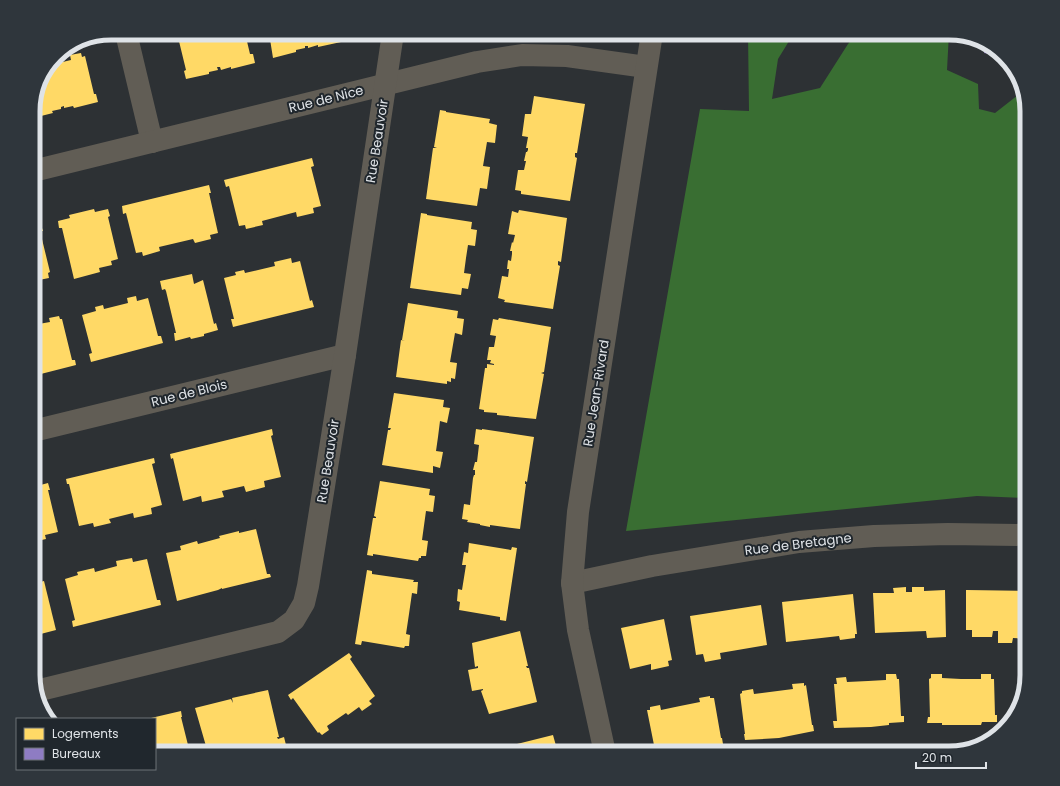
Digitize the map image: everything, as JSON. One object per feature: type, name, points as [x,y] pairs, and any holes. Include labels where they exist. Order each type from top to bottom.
[{"type":"street","points":[[128,40],[152,142]]},
{"type":"street","name":"Rue Beauvoir","points":[[42,690],[278,632],[294,620],[304,603],[345,355],[392,40]]},
{"type":"street","name":"Rue Jean-Rivard","points":[[603,746],[578,630],[572,583],[578,512],[651,40]]},
{"type":"street","name":"Rue de Nice","points":[[40,169],[477,62],[522,55],[567,56],[646,67]]},
{"type":"street","name":"Rue de Blois","points":[[40,429],[345,355]]},
{"type":"street","name":"Rue de Bretagne","points":[[572,583],[652,566],[800,542],[874,536],[948,534],[1020,535]]},
{"type":"green space","points":[[748,40],[790,40],[778,59],[772,99],[820,88],[851,40],[949,40],[947,70],[978,84],[979,109],[995,113],[1018,95],[1020,106],[1020,498],[977,496],[626,531],[700,109],[749,111]]},
{"type":"building: Logements","points":[[179,40],[247,40],[250,54],[253,54],[255,63],[231,69],[231,67],[221,70],[220,67],[217,67],[218,70],[209,72],[209,74],[186,79],[184,71],[186,70]]},
{"type":"building: Logements","points":[[270,40],[341,40],[341,42],[318,47],[318,45],[308,48],[308,46],[305,46],[305,48],[296,50],[296,52],[273,58]]},
{"type":"building: Logements","points":[[81,53],[82,57],[85,56],[94,94],[96,94],[98,102],[74,108],[73,106],[64,108],[64,106],[61,107],[61,109],[52,111],[53,113],[40,116],[42,92],[47,79],[59,63],[71,60],[70,55]]},
{"type":"building: Logements","points":[[534,96],[585,104],[577,153],[575,153],[575,157],[577,158],[570,201],[521,194],[521,191],[515,190],[518,170],[524,170],[526,161],[524,161],[528,150],[528,148],[526,148],[528,137],[522,136],[525,114],[531,114]]},
{"type":"building: Logements","points":[[440,110],[490,119],[489,123],[497,125],[495,143],[487,142],[483,166],[490,167],[487,189],[480,188],[477,206],[426,199],[433,148],[437,148],[434,147]]},
{"type":"building: Logements","points":[[312,158],[314,166],[311,167],[321,206],[313,208],[314,213],[297,217],[296,212],[262,221],[263,225],[246,229],[245,225],[239,226],[229,186],[226,187],[224,180]]},
{"type":"building: Logements","points":[[209,185],[211,193],[209,193],[218,233],[210,235],[211,239],[195,243],[193,239],[159,247],[160,251],[143,256],[142,252],[136,253],[126,213],[123,214],[122,206]]},
{"type":"building: Logements","points":[[94,209],[95,212],[108,209],[110,216],[108,217],[118,259],[111,261],[112,265],[99,268],[100,272],[74,279],[62,228],[59,228],[58,221],[70,218],[69,215]]},
{"type":"building: Logements","points":[[519,210],[567,218],[561,262],[558,261],[558,265],[560,266],[553,309],[504,302],[505,300],[498,298],[502,276],[508,277],[508,260],[511,261],[512,251],[510,251],[515,235],[508,234],[512,211],[518,213]]},
{"type":"building: Logements","points":[[421,213],[472,222],[471,229],[477,230],[475,246],[468,245],[466,258],[464,273],[471,274],[468,289],[462,288],[461,295],[410,288]]},
{"type":"building: Logements","points":[[41,225],[43,231],[40,231]]},
{"type":"building: Logements","points":[[40,231],[50,272],[48,273],[49,278],[40,280]]},
{"type":"building: Logements","points":[[291,258],[292,263],[300,261],[310,301],[312,300],[314,307],[233,327],[231,319],[234,319],[224,278],[236,275],[235,272],[244,270],[245,273],[275,266],[274,262]]},
{"type":"building: Logements","points":[[192,274],[194,284],[203,280],[214,324],[216,323],[218,330],[204,334],[204,336],[191,339],[190,337],[175,341],[174,333],[176,333],[166,291],[165,289],[162,290],[160,281]]},
{"type":"building: Logements","points":[[136,296],[137,301],[148,298],[158,336],[161,336],[163,343],[91,362],[89,354],[92,353],[82,315],[96,311],[95,307],[103,305],[104,309],[128,303],[127,298]]},
{"type":"building: Logements","points":[[408,303],[458,311],[457,318],[464,319],[462,335],[455,333],[450,362],[457,363],[455,379],[451,378],[451,382],[447,381],[447,384],[396,377],[401,340],[405,341],[402,340]]},
{"type":"building: Logements","points":[[59,316],[60,319],[62,319],[72,360],[75,360],[76,365],[40,374],[40,324],[50,322],[49,318]]},
{"type":"building: Logements","points":[[499,318],[551,327],[544,372],[541,373],[544,374],[536,419],[497,415],[497,413],[484,412],[484,410],[479,409],[485,368],[487,368],[487,364],[494,365],[490,363],[491,360],[487,360],[489,347],[494,347],[496,336],[490,335],[493,319],[498,320]]},
{"type":"building: Logements","points":[[394,393],[444,400],[443,407],[450,408],[447,423],[440,421],[436,451],[443,452],[440,468],[433,466],[433,473],[382,465],[388,430],[391,428],[388,428]]},
{"type":"building: Logements","points":[[272,429],[273,435],[271,436],[281,477],[264,481],[265,487],[246,492],[244,486],[222,491],[224,497],[202,502],[201,496],[183,501],[173,458],[171,459],[170,454]]},
{"type":"building: Logements","points":[[476,429],[534,437],[527,482],[525,481],[526,484],[520,529],[490,525],[490,527],[467,522],[468,520],[462,519],[464,504],[470,505],[473,478],[475,475],[475,470],[473,470],[475,462],[477,462],[479,445],[474,444]]},
{"type":"building: Logements","points":[[154,458],[155,463],[152,464],[162,505],[151,508],[152,514],[134,518],[133,513],[109,519],[111,523],[94,527],[93,523],[79,526],[69,484],[67,484],[66,479]]},
{"type":"building: Logements","points":[[380,481],[430,489],[429,495],[435,496],[433,512],[426,511],[422,540],[428,541],[426,556],[421,556],[418,561],[373,554],[373,556],[367,555],[373,518],[376,518],[374,516]]},
{"type":"building: Logements","points":[[48,483],[50,490],[48,490],[58,532],[45,535],[46,539],[40,540],[40,485]]},
{"type":"building: Logements","points":[[256,529],[267,574],[270,574],[271,577],[222,588],[177,601],[166,553],[181,550],[180,546],[197,541],[198,544],[220,538],[219,536]]},
{"type":"building: Logements","points":[[469,543],[511,550],[512,547],[517,548],[506,621],[500,620],[500,617],[459,610],[460,602],[457,601],[458,589],[462,590],[466,565],[462,565],[464,552],[468,553]]},
{"type":"building: Logements","points":[[132,558],[133,562],[147,559],[157,600],[160,600],[161,605],[73,627],[72,621],[75,620],[65,579],[78,575],[77,572],[94,568],[95,572],[117,566],[116,561]]},
{"type":"building: Logements","points":[[367,570],[372,571],[372,574],[414,580],[413,582],[418,582],[417,594],[412,593],[406,634],[410,635],[409,646],[405,646],[404,648],[362,641],[361,645],[355,644]]},
{"type":"building: Logements","points":[[44,581],[56,630],[40,634],[40,582]]},
{"type":"building: Logements","points":[[906,587],[906,592],[912,592],[912,587],[924,587],[924,591],[945,590],[946,637],[927,638],[926,631],[875,633],[873,593],[894,593],[893,588]]},
{"type":"building: Logements","points":[[966,590],[1020,591],[1020,638],[1013,638],[1012,643],[998,643],[998,631],[993,631],[992,637],[972,637],[972,630],[966,630]]},
{"type":"building: Logements","points":[[853,594],[857,634],[855,634],[855,638],[840,640],[839,636],[786,642],[782,602]]},
{"type":"building: Logements","points":[[761,605],[767,645],[720,653],[721,659],[705,662],[703,654],[696,655],[690,616]]},
{"type":"building: Logements","points":[[664,619],[672,660],[668,661],[669,666],[651,670],[651,664],[630,669],[621,628]]},
{"type":"building: Logements","points":[[520,631],[528,666],[526,666],[529,668],[537,702],[489,714],[481,691],[483,689],[472,691],[468,670],[478,668],[478,666],[475,667],[472,643]]},
{"type":"building: Logements","points":[[349,653],[352,657],[350,659],[375,696],[369,701],[372,704],[362,711],[359,707],[348,715],[346,713],[327,726],[329,730],[322,735],[319,732],[318,733],[293,698],[291,700],[288,695]]},
{"type":"building: Logements","points":[[886,674],[896,674],[897,679],[899,679],[901,716],[904,716],[904,722],[889,723],[889,725],[871,727],[834,728],[833,721],[837,721],[834,684],[837,684],[836,678],[846,677],[847,682],[886,680]]},
{"type":"building: Logements","points":[[931,674],[942,674],[942,678],[981,679],[981,674],[991,674],[991,679],[994,679],[995,715],[997,715],[997,722],[982,722],[981,725],[942,725],[942,723],[927,723],[928,717],[930,717],[929,679],[931,678]]},
{"type":"building: Logements","points":[[804,683],[804,686],[806,685],[814,731],[779,738],[745,740],[740,694],[742,691],[753,689],[754,694],[793,689],[792,684]]},
{"type":"building: Logements","points":[[268,690],[279,737],[277,737],[278,739],[284,737],[286,745],[206,746],[195,708],[231,699],[233,703],[232,698]]},
{"type":"building: Logements","points":[[710,696],[710,698],[714,698],[723,744],[714,746],[654,746],[647,710],[650,710],[650,707],[660,705],[661,710],[700,702],[699,698]]},
{"type":"building: Logements","points":[[181,711],[181,717],[188,746],[156,746],[156,718],[151,718]]},
{"type":"building: Logements","points":[[553,735],[556,746],[509,746]]},
{"type":"building: Bureaux","points":[[985,49],[991,54],[984,53]]}]
